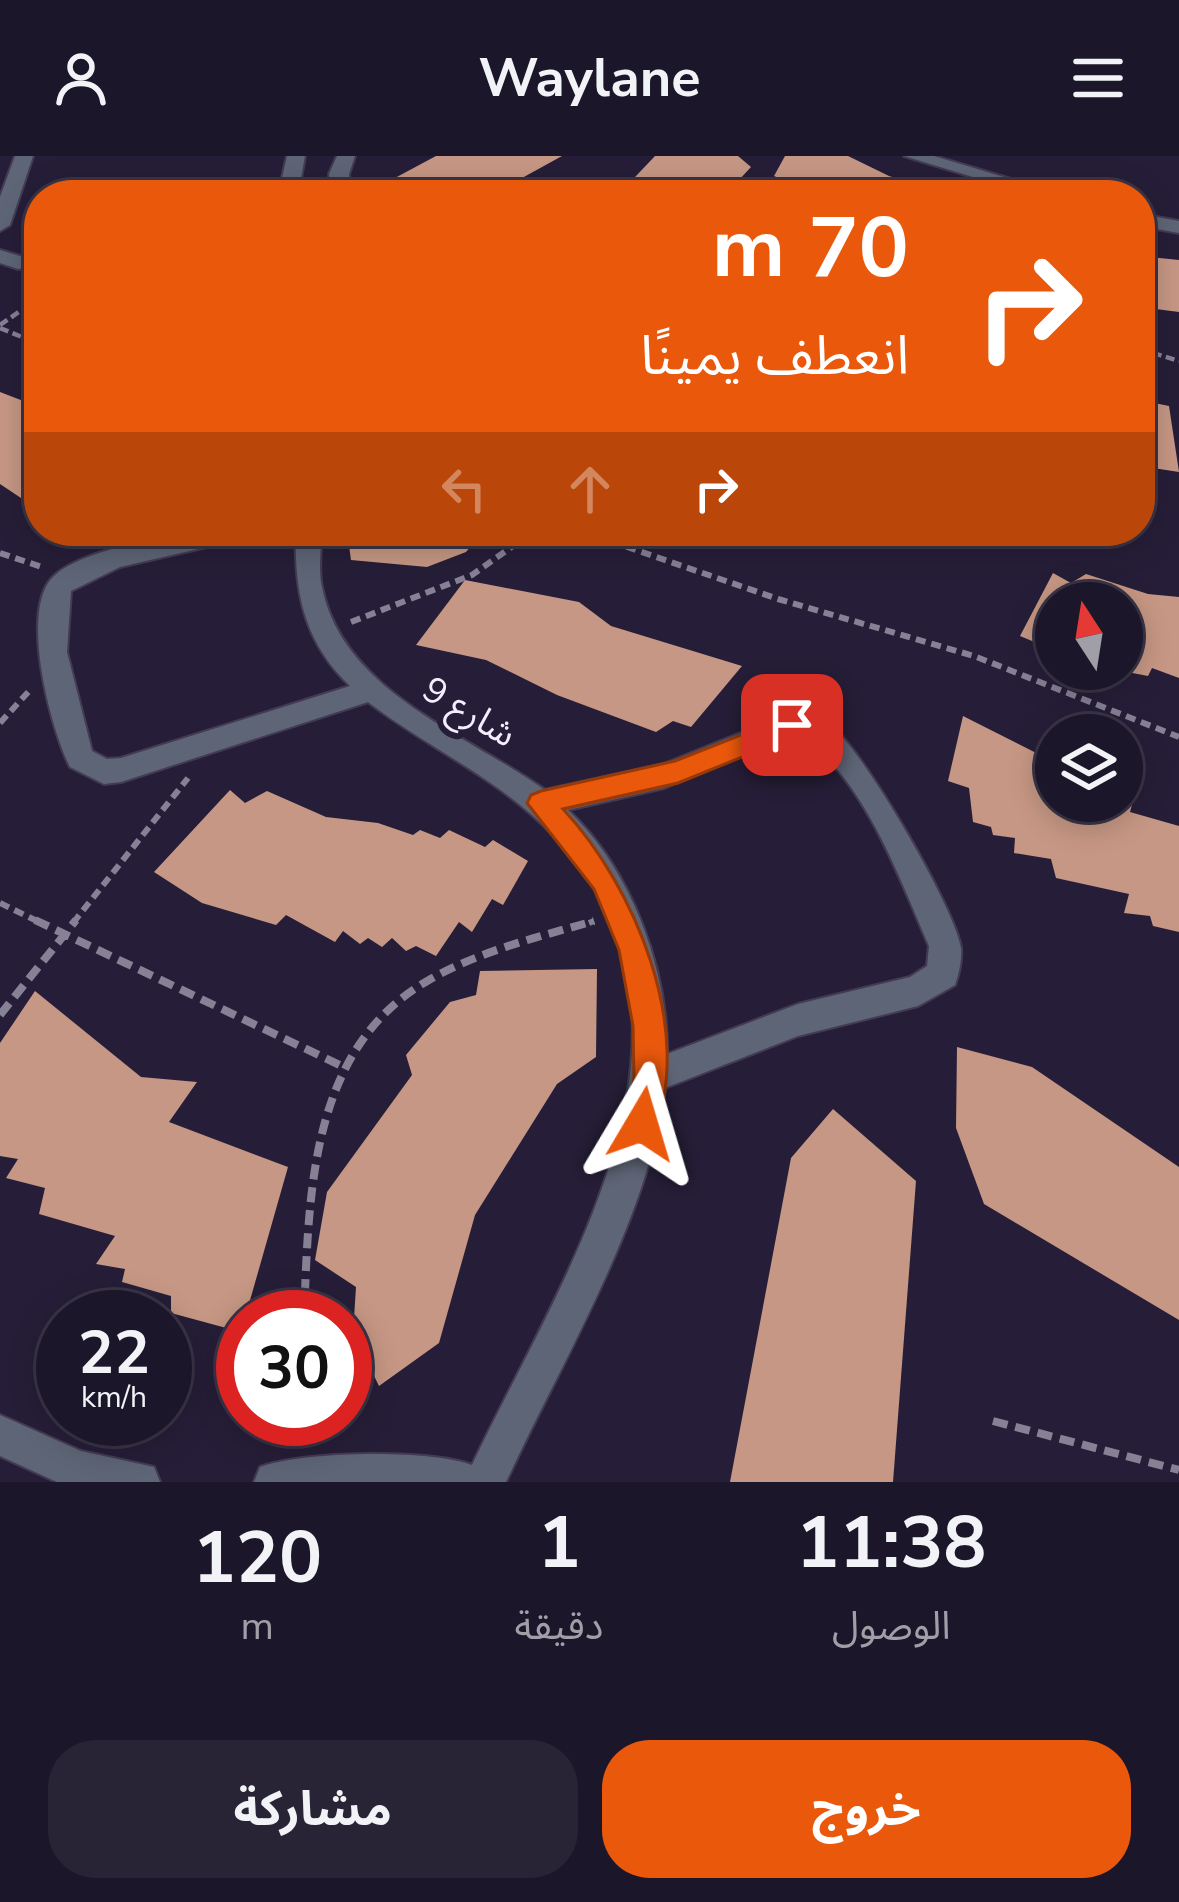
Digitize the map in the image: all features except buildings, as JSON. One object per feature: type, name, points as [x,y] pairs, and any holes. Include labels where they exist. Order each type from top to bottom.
[{"type":"street","points":[[0,225],[24,156]]},
{"type":"street","points":[[914,156],[1000,180]]},
{"type":"street","points":[[174,546],[91,566],[68,577],[56,597],[54,664],[62,710],[80,759],[104,772],[215,743],[369,691]]},
{"type":"street","name":"شارع 9","points":[[308,546],[306,567],[323,632],[369,691],[541,803],[585,851],[620,913],[643,988],[650,1078],[628,1177],[484,1482]]},
{"type":"street","points":[[541,803],[628,786],[694,766],[775,730],[811,727],[827,737],[868,796],[945,946],[943,974],[926,988],[799,1020],[650,1078]]},
{"type":"street","points":[[0,1436],[79,1471],[140,1482]]},
{"type":"street","points":[[275,1482],[369,1474],[463,1482]]},
{"type":"path","points":[[323,632],[441,590],[519,546]]},
{"type":"path","points":[[624,546],[778,599],[974,656],[1179,736]]},
{"type":"path","points":[[0,553],[68,577]]},
{"type":"path","points":[[0,1015],[215,743]]},
{"type":"path","points":[[0,903],[346,1068]]},
{"type":"path","points":[[305,1290],[310,1201],[328,1100],[365,1034],[406,995],[487,953],[620,913]]},
{"type":"path","points":[[993,1421],[1179,1470]]},
{"type":"route","points":[[642,1124],[650,1078],[648,1026],[634,950],[605,882],[585,851],[541,803],[678,772],[792,725]]}]
